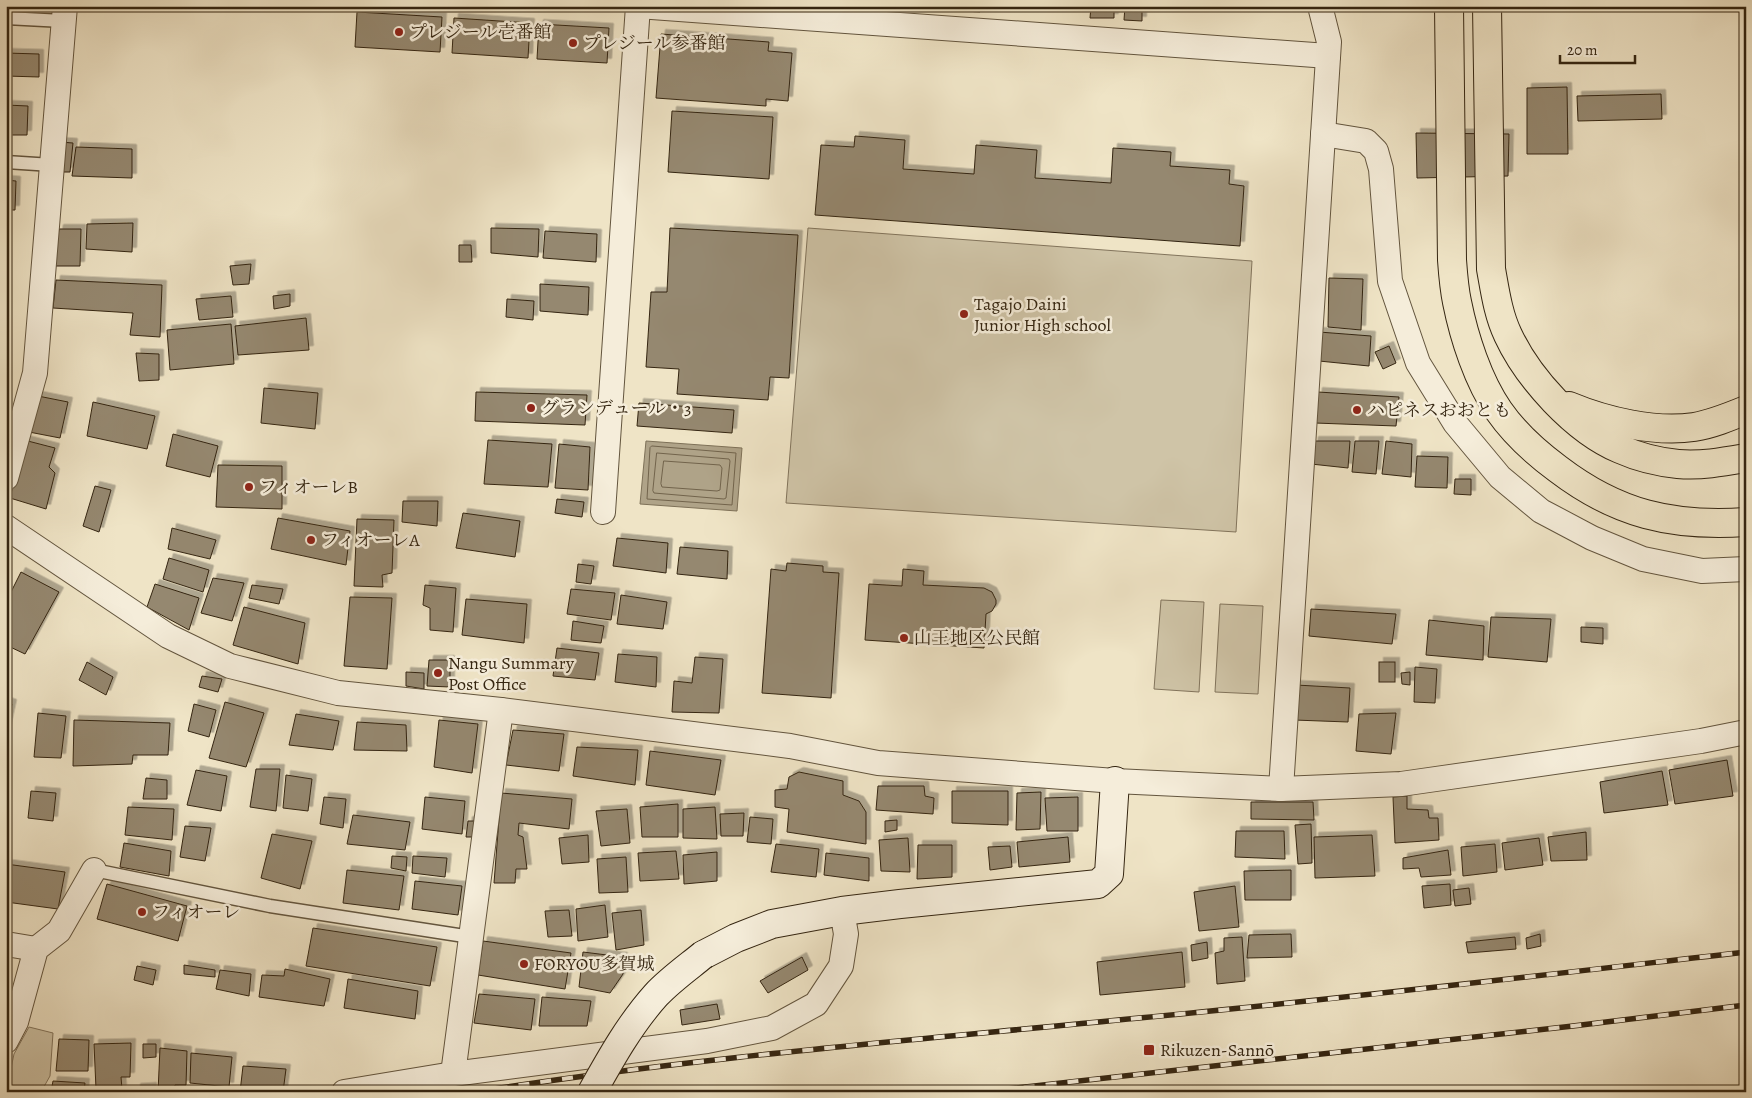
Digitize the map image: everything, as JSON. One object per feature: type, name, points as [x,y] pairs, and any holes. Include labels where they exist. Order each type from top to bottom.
[{"type":"highway","points":[[1449,6],[1452,260],[1456,301],[1466,339],[1480,376],[1498,410],[1518,435],[1541,457],[1566,476],[1620,507],[1648,516],[1676,521],[1706,523],[1746,522]]},
{"type":"highway","points":[[1487,6],[1491,269],[1496,302],[1507,333],[1522,363],[1546,392],[1588,431],[1618,448],[1644,458],[1678,464],[1712,464],[1746,458]]},
{"type":"highway","points":[[1546,392],[1570,407],[1630,424],[1692,427],[1721,421],[1746,410]]},
{"type":"highway","points":[[1566,476],[1625,501],[1656,507],[1688,510],[1746,508]]},
{"type":"street","points":[[603,512],[638,6],[1328,56]]},
{"type":"street","points":[[1281,789],[1329,42],[1320,6]]},
{"type":"street","points":[[6,478],[35,374],[64,14]]},
{"type":"street","points":[[1323,134],[1366,141],[1376,151],[1381,169],[1390,281],[1418,363],[1455,423],[1500,477],[1541,511],[1592,538],[1643,559],[1702,571],[1746,569]]},
{"type":"street","points":[[6,526],[168,636],[230,666],[338,693],[501,710],[790,746],[878,763],[1115,781],[1281,789],[1400,784],[1701,741],[1746,732]]},
{"type":"street","points":[[453,1074],[501,710]]},
{"type":"street","points":[[592,1092],[638,1016],[657,994],[703,955],[736,938],[772,924],[842,911],[1098,884],[1109,874],[1115,781]]},
{"type":"street","points":[[6,1041],[16,1022],[36,948],[59,931],[94,870]]},
{"type":"street","points":[[344,1092],[453,1074],[707,1041],[772,1028],[816,1004],[841,966],[846,934],[842,911]]},
{"type":"street","points":[[6,944],[36,948]]},
{"type":"lane","points":[[6,18],[64,14]]},
{"type":"lane","points":[[6,162],[52,165]]},
{"type":"lane","points":[[94,870],[270,906],[471,937]]},
{"type":"shaded area","points":[[808,228],[1252,261],[1236,532],[786,503]]},
{"type":"shaded area","points":[[1161,600],[1204,602],[1199,692],[1154,689]]},
{"type":"shaded area","points":[[1220,604],[1263,606],[1258,694],[1215,692]]},
{"type":"shaded area","points":[[29,1027],[53,1033],[50,1076],[41,1092],[6,1092],[14,1054]]},
{"type":"water","points":[[646,441],[742,448],[737,511],[640,504]]},
{"type":"building","points":[[950,6],[980,6],[980,12],[950,10]]},
{"type":"building","points":[[1091,6],[1114,6],[1114,18],[1090,18]]},
{"type":"building","points":[[1125,6],[1142,6],[1142,21],[1124,20]]},
{"type":"building","name":"プレジール壱番館","points":[[357,12],[442,17],[440,52],[355,47]]},
{"type":"building","points":[[454,18],[530,23],[528,58],[452,53]]},
{"type":"building","name":"プレジール参番館","points":[[539,24],[609,28],[607,63],[537,59]]},
{"type":"building","points":[[661,34],[769,42],[768,51],[792,53],[788,101],[766,99],[766,106],[656,98]]},
{"type":"building","points":[[6,53],[39,54],[39,77],[6,76]]},
{"type":"building","points":[[1567,87],[1568,154],[1527,154],[1527,88]]},
{"type":"building","points":[[1661,94],[1662,119],[1578,121],[1577,96]]},
{"type":"building","points":[[6,105],[28,106],[27,135],[6,135]]},
{"type":"building","points":[[672,111],[773,117],[769,179],[668,172]]},
{"type":"building","points":[[1416,133],[1509,134],[1508,176],[1417,178]]},
{"type":"building","points":[[855,136],[905,140],[903,169],[974,174],[976,145],[1037,150],[1035,178],[1111,183],[1113,148],[1171,152],[1170,166],[1230,170],[1229,184],[1244,186],[1240,246],[815,215],[821,145],[854,147]]},
{"type":"building","points":[[60,142],[73,143],[70,172],[58,172]]},
{"type":"building","points":[[76,147],[132,149],[132,178],[72,176]]},
{"type":"building","points":[[6,180],[16,181],[15,210],[6,210]]},
{"type":"building","points":[[133,223],[132,252],[86,249],[87,224]]},
{"type":"building","points":[[491,228],[539,229],[538,257],[491,253]]},
{"type":"building","points":[[670,228],[798,235],[789,378],[770,377],[768,400],[677,394],[679,369],[646,367],[651,292],[667,292]]},
{"type":"building","points":[[59,229],[81,229],[80,266],[53,266]]},
{"type":"building","points":[[545,231],[597,234],[596,262],[543,258]]},
{"type":"building","points":[[459,245],[471,245],[472,262],[459,262]]},
{"type":"building","points":[[251,264],[249,284],[233,285],[230,266]]},
{"type":"building","points":[[1329,278],[1363,279],[1361,330],[1328,327]]},
{"type":"building","points":[[56,280],[162,285],[160,337],[130,335],[133,313],[53,308]]},
{"type":"building","points":[[540,284],[589,287],[588,315],[540,311]]},
{"type":"building","points":[[290,294],[290,306],[274,309],[273,296]]},
{"type":"building","points":[[231,296],[233,317],[199,320],[196,299]]},
{"type":"building","points":[[507,299],[534,301],[533,320],[506,317]]},
{"type":"building","points":[[306,318],[309,350],[238,355],[235,326]]},
{"type":"building","points":[[231,324],[234,364],[170,370],[167,330]]},
{"type":"building","points":[[1319,332],[1371,336],[1369,366],[1319,361]]},
{"type":"building","points":[[1389,346],[1396,363],[1383,369],[1375,352]]},
{"type":"building","points":[[136,353],[159,354],[159,380],[139,381]]},
{"type":"building","points":[[264,388],[318,393],[315,429],[261,423]]},
{"type":"building","name":"グランデュール・3","points":[[476,392],[587,395],[585,425],[475,421]]},
{"type":"building","name":"ハピネスおおとも","points":[[1318,392],[1399,397],[1396,426],[1315,423]]},
{"type":"building","points":[[38,396],[68,402],[60,438],[29,432]]},
{"type":"building","points":[[93,402],[155,416],[147,449],[87,436]]},
{"type":"building","points":[[639,403],[734,410],[732,433],[637,426]]},
{"type":"building","points":[[173,434],[218,446],[210,477],[166,466]]},
{"type":"building","points":[[24,440],[55,448],[49,467],[55,473],[46,509],[10,498]]},
{"type":"building","points":[[488,440],[552,444],[548,487],[484,484]]},
{"type":"building","points":[[1314,441],[1350,441],[1348,468],[1311,464]]},
{"type":"building","points":[[1355,441],[1379,441],[1376,474],[1352,472]]},
{"type":"building","points":[[1386,441],[1412,444],[1411,477],[1382,474]]},
{"type":"building","points":[[559,444],[590,447],[588,490],[555,488]]},
{"type":"building","points":[[1417,456],[1448,457],[1447,488],[1415,487]]},
{"type":"building","name":"フィオーレB","points":[[218,465],[282,466],[282,509],[216,507]]},
{"type":"building","points":[[1455,479],[1471,479],[1471,495],[1454,494]]},
{"type":"building","points":[[95,486],[111,490],[99,532],[83,526]]},
{"type":"building","points":[[557,499],[584,502],[582,517],[555,513]]},
{"type":"building","points":[[403,501],[438,501],[437,526],[402,522]]},
{"type":"building","points":[[463,513],[520,521],[515,557],[456,548]]},
{"type":"building","name":"フィオーレA","points":[[278,518],[350,531],[346,565],[271,549]]},
{"type":"building","points":[[357,519],[394,520],[392,573],[382,575],[383,587],[354,586]]},
{"type":"building","points":[[172,528],[216,540],[210,559],[168,549]]},
{"type":"building","points":[[617,538],[668,543],[666,573],[613,566]]},
{"type":"building","points":[[680,547],[728,551],[727,579],[677,574]]},
{"type":"building","points":[[169,558],[209,570],[203,592],[163,579]]},
{"type":"building","points":[[787,563],[823,566],[823,572],[839,573],[831,698],[762,693],[771,569],[786,571]]},
{"type":"building","points":[[578,564],[594,566],[591,584],[576,582]]},
{"type":"building","points":[[903,569],[924,571],[923,585],[984,588],[992,592],[996,604],[992,611],[986,614],[984,648],[865,640],[869,584],[902,586]]},
{"type":"building","points":[[21,572],[59,592],[25,654],[6,645],[6,602]]},
{"type":"building","points":[[213,578],[244,583],[232,621],[201,613]]},
{"type":"building","points":[[155,584],[199,598],[189,630],[147,607]]},
{"type":"building","points":[[252,585],[283,589],[279,604],[249,598]]},
{"type":"building","points":[[425,585],[456,588],[453,632],[430,630],[430,608],[423,605]]},
{"type":"building","points":[[571,589],[615,593],[611,620],[567,614]]},
{"type":"building","points":[[621,595],[667,602],[663,629],[617,624]]},
{"type":"building","points":[[350,597],[392,598],[387,669],[344,666]]},
{"type":"building","points":[[466,599],[527,604],[524,643],[462,635]]},
{"type":"building","points":[[244,607],[305,623],[298,664],[233,645]]},
{"type":"building","points":[[1311,609],[1396,614],[1392,644],[1309,636]]},
{"type":"building","points":[[1491,617],[1551,619],[1547,662],[1488,657]]},
{"type":"building","points":[[1429,620],[1484,626],[1483,660],[1426,655]]},
{"type":"building","points":[[573,621],[604,626],[601,643],[571,640]]},
{"type":"building","points":[[1581,627],[1603,628],[1603,644],[1581,642]]},
{"type":"building","points":[[557,648],[599,653],[595,680],[553,676]]},
{"type":"building","points":[[618,654],[657,657],[656,687],[615,682]]},
{"type":"building","points":[[695,657],[723,659],[719,713],[672,712],[674,681],[692,683]]},
{"type":"building","points":[[429,660],[450,660],[450,687],[427,686]]},
{"type":"building","points":[[87,662],[113,677],[106,695],[79,680]]},
{"type":"building","points":[[1379,662],[1395,662],[1395,682],[1379,682]]},
{"type":"building","points":[[1415,667],[1437,669],[1435,703],[1414,702]]},
{"type":"building","points":[[406,672],[424,673],[424,689],[406,686]]},
{"type":"building","points":[[1410,672],[1410,685],[1402,684],[1401,673]]},
{"type":"building","points":[[202,676],[222,679],[218,692],[199,687]]},
{"type":"building","points":[[1296,685],[1350,688],[1348,722],[1294,720]]},
{"type":"building","points":[[6,702],[12,704],[6,731]]},
{"type":"building","points":[[225,702],[264,713],[246,767],[209,758]]},
{"type":"building","points":[[194,704],[216,710],[209,737],[188,731]]},
{"type":"building","points":[[38,713],[66,716],[61,758],[34,757]]},
{"type":"building","points":[[1396,713],[1391,754],[1356,751],[1359,714]]},
{"type":"building","points":[[296,714],[339,721],[333,750],[289,745]]},
{"type":"building","points":[[74,720],[170,723],[168,755],[133,755],[132,764],[73,766]]},
{"type":"building","points":[[439,720],[478,724],[472,773],[434,767]]},
{"type":"building","points":[[357,722],[406,725],[407,751],[354,750]]},
{"type":"building","points":[[513,730],[564,734],[559,771],[506,765]]},
{"type":"building","points":[[577,747],[638,750],[635,785],[573,776]]},
{"type":"building","points":[[650,751],[721,760],[715,795],[646,785]]},
{"type":"building","points":[[1727,760],[1733,796],[1675,804],[1669,770]]},
{"type":"building","points":[[256,769],[280,769],[276,811],[250,807]]},
{"type":"building","points":[[196,770],[227,776],[221,811],[187,805]]},
{"type":"building","points":[[1662,771],[1668,805],[1604,813],[1600,782]]},
{"type":"building","points":[[799,772],[843,781],[843,795],[859,801],[866,812],[866,844],[787,832],[789,809],[775,807],[775,790],[787,789],[789,777]]},
{"type":"building","points":[[286,775],[312,779],[308,811],[283,808]]},
{"type":"building","points":[[146,778],[167,780],[167,799],[143,799]]},
{"type":"building","points":[[878,786],[924,786],[925,796],[934,798],[933,814],[876,810]]},
{"type":"building","points":[[31,791],[56,793],[53,821],[28,818]]},
{"type":"building","points":[[952,791],[1008,791],[1008,825],[952,823]]},
{"type":"building","points":[[1041,792],[1040,829],[1016,830],[1017,793]]},
{"type":"building","points":[[501,793],[572,799],[569,829],[519,823],[518,835],[523,837],[527,869],[516,869],[515,883],[494,883]]},
{"type":"building","points":[[1407,796],[1407,809],[1428,810],[1429,818],[1438,818],[1439,840],[1395,843],[1393,797]]},
{"type":"building","points":[[324,797],[346,799],[343,828],[320,824]]},
{"type":"building","points":[[425,797],[465,801],[462,834],[422,829]]},
{"type":"building","points":[[1078,797],[1078,831],[1047,831],[1045,798]]},
{"type":"building","points":[[1251,802],[1313,802],[1314,820],[1251,819]]},
{"type":"building","points":[[678,804],[678,837],[642,837],[640,807]]},
{"type":"building","points":[[128,807],[174,809],[172,840],[125,835]]},
{"type":"building","points":[[715,807],[717,839],[683,838],[683,809]]},
{"type":"building","points":[[627,809],[630,843],[601,846],[596,811]]},
{"type":"building","points":[[744,813],[743,836],[721,836],[720,814]]},
{"type":"building","points":[[353,815],[410,822],[405,850],[347,844]]},
{"type":"building","points":[[750,817],[773,819],[771,844],[747,842]]},
{"type":"building","points":[[897,820],[897,830],[885,832],[885,821]]},
{"type":"building","points":[[468,821],[477,821],[475,837],[466,837]]},
{"type":"building","points":[[1311,824],[1312,863],[1298,864],[1295,825]]},
{"type":"building","points":[[185,826],[211,828],[205,861],[180,857]]},
{"type":"building","points":[[1236,831],[1284,831],[1285,859],[1235,857]]},
{"type":"building","points":[[1586,832],[1587,860],[1551,861],[1548,837]]},
{"type":"building","points":[[272,834],[312,841],[300,889],[261,878]]},
{"type":"building","points":[[588,835],[589,862],[562,864],[559,838]]},
{"type":"building","points":[[1372,835],[1375,876],[1315,878],[1314,837]]},
{"type":"building","points":[[1068,837],[1070,862],[1019,867],[1017,842]]},
{"type":"building","points":[[908,838],[910,872],[881,871],[879,840]]},
{"type":"building","points":[[1539,838],[1543,865],[1505,870],[1502,843]]},
{"type":"building","points":[[124,843],[171,851],[169,876],[120,867]]},
{"type":"building","points":[[776,844],[819,849],[816,877],[771,872]]},
{"type":"building","points":[[1495,844],[1497,872],[1463,876],[1461,847]]},
{"type":"building","points":[[918,845],[952,845],[952,877],[917,879]]},
{"type":"building","points":[[1010,846],[1012,867],[990,870],[988,847]]},
{"type":"building","points":[[1448,850],[1451,875],[1421,877],[1419,868],[1403,869],[1403,858]]},
{"type":"building","points":[[676,851],[679,879],[640,881],[638,853]]},
{"type":"building","points":[[717,852],[717,881],[684,884],[683,855]]},
{"type":"building","points":[[826,853],[869,858],[869,881],[824,875]]},
{"type":"building","points":[[392,856],[407,857],[406,871],[391,868]]},
{"type":"building","points":[[413,856],[447,858],[445,877],[412,873]]},
{"type":"building","points":[[626,857],[628,892],[599,893],[597,859]]},
{"type":"building","points":[[6,864],[65,872],[58,909],[6,902]]},
{"type":"building","points":[[347,870],[404,876],[399,910],[343,903]]},
{"type":"building","points":[[1291,870],[1291,900],[1245,900],[1244,871]]},
{"type":"building","points":[[415,881],[462,886],[458,915],[412,909]]},
{"type":"building","name":"フィオーレ","points":[[107,884],[187,906],[178,941],[97,919]]},
{"type":"building","points":[[1450,884],[1451,905],[1424,908],[1422,886]]},
{"type":"building","points":[[1235,886],[1239,927],[1199,931],[1194,892]]},
{"type":"building","points":[[1469,888],[1471,904],[1455,906],[1453,890]]},
{"type":"building","points":[[605,905],[608,937],[578,941],[576,909]]},
{"type":"building","points":[[569,910],[572,936],[548,937],[545,911]]},
{"type":"building","points":[[641,910],[644,945],[616,950],[612,913]]},
{"type":"building","points":[[313,928],[437,947],[430,986],[306,966]]},
{"type":"building","points":[[1291,934],[1292,957],[1247,958],[1249,935]]},
{"type":"building","points":[[1540,934],[1541,946],[1527,949],[1526,938]]},
{"type":"building","points":[[1242,937],[1245,981],[1217,984],[1215,953],[1224,951],[1224,938]]},
{"type":"building","points":[[1515,937],[1516,949],[1468,953],[1466,942]]},
{"type":"building","name":"FORYOU多賀城","points":[[483,941],[571,953],[565,989],[478,975]]},
{"type":"building","points":[[1207,942],[1208,958],[1192,961],[1191,945]]},
{"type":"building","points":[[583,952],[623,957],[623,974],[610,993],[579,987]]},
{"type":"building","points":[[1182,952],[1185,987],[1100,995],[1097,962]]},
{"type":"building","points":[[802,957],[808,970],[768,993],[760,981]]},
{"type":"building","points":[[184,965],[215,970],[215,977],[184,974]]},
{"type":"building","points":[[137,966],[156,970],[153,985],[134,980]]},
{"type":"building","points":[[285,969],[330,979],[324,1006],[259,997],[262,975],[284,976]]},
{"type":"building","points":[[220,970],[251,974],[249,996],[216,989]]},
{"type":"building","points":[[348,979],[418,991],[415,1019],[344,1008]]},
{"type":"building","points":[[479,994],[535,999],[531,1030],[474,1023]]},
{"type":"building","points":[[542,997],[591,1001],[587,1026],[539,1026]]},
{"type":"building","points":[[717,1004],[720,1019],[682,1025],[680,1010]]},
{"type":"building","points":[[59,1039],[89,1040],[88,1071],[56,1071]]},
{"type":"building","points":[[131,1043],[130,1077],[121,1077],[122,1089],[96,1089],[94,1044]]},
{"type":"building","points":[[143,1044],[156,1044],[156,1057],[143,1058]]},
{"type":"building","points":[[160,1048],[187,1051],[186,1085],[175,1085],[174,1092],[158,1092]]},
{"type":"building","points":[[191,1053],[232,1057],[229,1087],[190,1083]]},
{"type":"building","points":[[243,1066],[286,1069],[283,1092],[240,1092]]},
{"type":"building","points":[[53,1081],[85,1083],[84,1092],[51,1092]]},
{"type":"building","points":[[152,1087],[152,1092],[136,1092],[136,1088]]},
{"type":"railway","points":[[475,1092],[723,1059],[1215,1011],[1746,952]]},
{"type":"railway","points":[[980,1092],[1746,1005]]},
{"type":"place","name":"プレジール壱番館","points":[[399,32]]},
{"type":"place","name":"プレジール参番館","points":[[573,43]]},
{"type":"place","name":"Tagajo Daini Junior High school","points":[[964,314]]},
{"type":"place","name":"グランデュール・3","points":[[531,408]]},
{"type":"place","name":"ハピネスおおとも","points":[[1357,410]]},
{"type":"place","name":"フィオーレB","points":[[249,487]]},
{"type":"place","name":"フィオーレA","points":[[311,540]]},
{"type":"place","name":"山王地区公民館","points":[[904,638]]},
{"type":"place","name":"Nangu Summary Post Office","points":[[438,673]]},
{"type":"place","name":"フィオーレ","points":[[142,912]]},
{"type":"place","name":"FORYOU多賀城","points":[[524,964]]},
{"type":"place","name":"Rikuzen-Sannō","points":[[1149,1050]]}]
